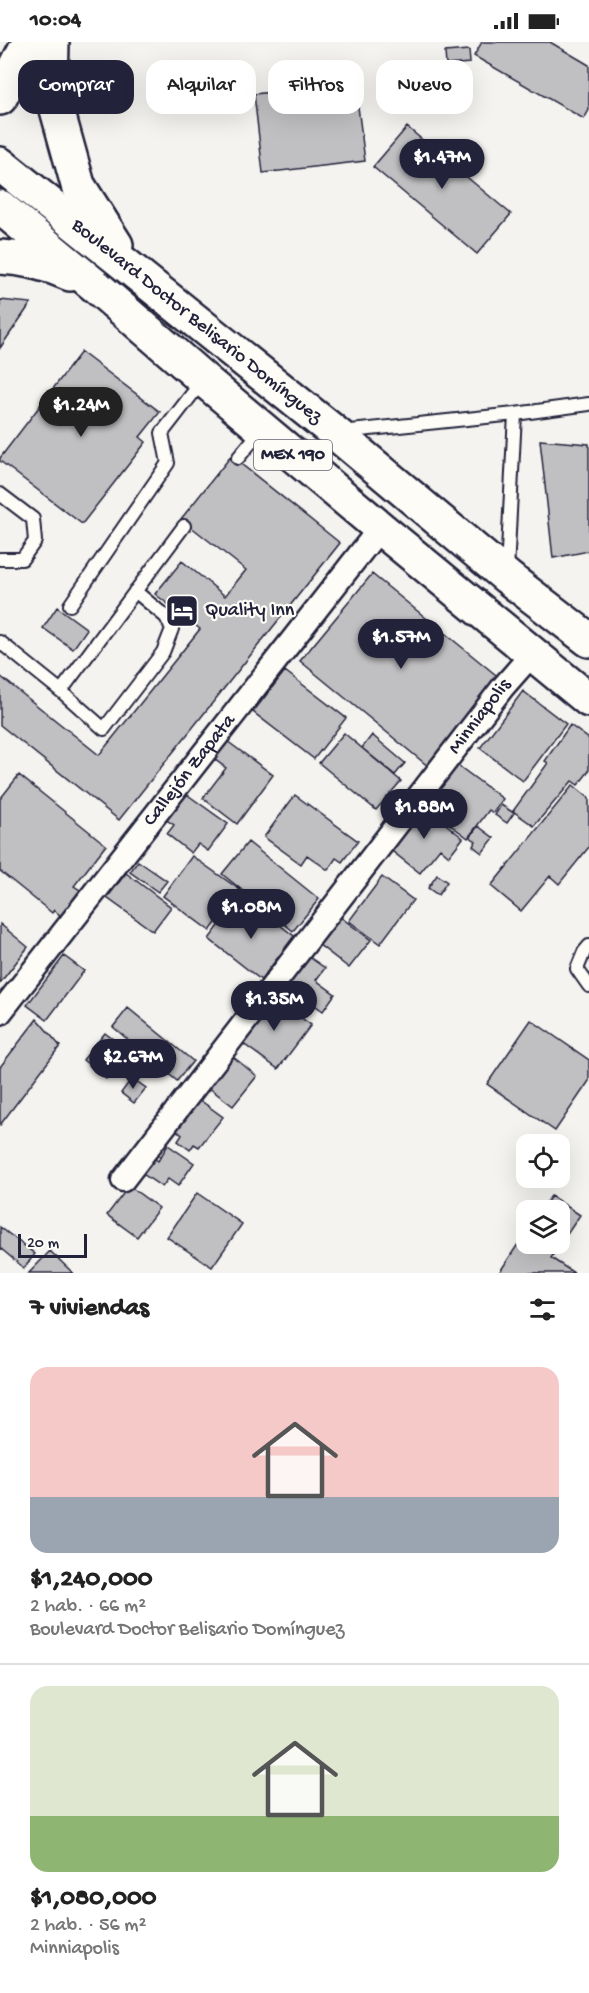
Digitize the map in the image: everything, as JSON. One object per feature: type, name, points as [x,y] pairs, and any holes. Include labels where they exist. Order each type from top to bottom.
[{"type":"main road","points":[[0,98],[29,42]]},
{"type":"main road","points":[[52,42],[51,88],[78,185],[130,267]]},
{"type":"main road","name":"Boulevard Doctor Belisario Domínguez","points":[[0,164],[334,432],[507,577],[589,640]]},
{"type":"main road","name":"Boulevard Doctor Belisario Domínguez","points":[[0,207],[99,288],[380,528],[589,700]]},
{"type":"main road","points":[[0,257],[19,258],[55,267],[99,288]]},
{"type":"street","name":"Callejón Zapata","points":[[0,1013],[380,528]]},
{"type":"street","name":"Minniapolis","points":[[123,1180],[496,697],[532,654]]},
{"type":"lane","points":[[70,605],[168,463],[162,433],[203,379]]},
{"type":"lane","points":[[334,432],[515,414],[589,404]]},
{"type":"lane","points":[[507,577],[515,414]]},
{"type":"lane","points":[[238,458],[262,428]]},
{"type":"lane","points":[[0,494],[33,519],[35,541],[22,559],[0,560]]},
{"type":"lane","points":[[61,691],[184,526]]},
{"type":"lane","points":[[0,642],[104,729],[163,652],[172,629],[166,617],[135,591]]},
{"type":"lane","points":[[589,946],[584,951],[577,969],[589,986]]},
{"type":"building","points":[[482,42],[550,42],[589,65],[589,110],[584,119],[474,56]]},
{"type":"building","points":[[469,50],[470,60],[446,60],[445,52]]},
{"type":"building","points":[[268,92],[268,114],[359,114],[365,161],[263,173],[256,94]]},
{"type":"building","points":[[407,127],[511,214],[477,254],[373,167]]},
{"type":"building","points":[[0,300],[31,303],[0,348]]},
{"type":"building","points":[[81,352],[160,412],[140,437],[146,442],[82,524],[0,461]]},
{"type":"building","points":[[540,440],[589,444],[589,551],[553,558]]},
{"type":"building","points":[[231,456],[340,543],[119,820],[0,725],[0,676],[99,755],[200,629],[155,594],[182,561],[225,596],[246,570],[181,519]]},
{"type":"building","points":[[372,574],[501,679],[429,767],[300,661]]},
{"type":"building","points":[[57,607],[87,629],[73,649],[43,628]]},
{"type":"building","points":[[285,671],[346,718],[314,759],[253,712]]},
{"type":"building","points":[[523,691],[566,724],[523,781],[480,748]]},
{"type":"building","points":[[570,725],[589,739],[589,771],[578,785],[572,781],[534,826],[513,811],[548,763],[545,761]]},
{"type":"building","points":[[344,733],[401,781],[376,810],[319,763]]},
{"type":"building","points":[[372,735],[405,763],[395,775],[362,748]]},
{"type":"building","points":[[227,741],[273,775],[237,824],[203,798],[226,768],[214,759]]},
{"type":"building","points":[[456,764],[503,799],[493,813],[489,810],[468,838],[424,805]]},
{"type":"building","points":[[19,775],[106,845],[74,886],[80,890],[61,916],[54,910],[52,913],[0,871],[0,799]]},
{"type":"building","points":[[573,785],[589,798],[589,847],[559,884],[550,876],[521,911],[491,886]]},
{"type":"building","points":[[185,793],[228,824],[208,851],[198,844],[191,853],[167,834],[174,825],[165,819]]},
{"type":"building","points":[[295,795],[358,841],[342,862],[336,858],[328,870],[307,855],[301,864],[264,837]]},
{"type":"building","points":[[422,805],[463,838],[449,856],[440,848],[420,873],[388,848]]},
{"type":"building","points":[[501,805],[514,813],[507,823],[495,815]]},
{"type":"building","points":[[478,826],[494,838],[482,853],[473,846],[476,841],[470,837]]},
{"type":"building","points":[[248,842],[319,899],[293,931],[222,874]]},
{"type":"building","points":[[192,856],[240,890],[210,931],[163,896]]},
{"type":"building","points":[[138,861],[167,881],[158,892],[130,872]]},
{"type":"building","points":[[126,873],[171,907],[153,931],[107,898]]},
{"type":"building","points":[[437,875],[447,882],[438,895],[428,888]]},
{"type":"building","points":[[382,877],[413,900],[380,944],[349,921]]},
{"type":"building","points":[[237,902],[262,921],[267,915],[294,936],[261,980],[209,939]]},
{"type":"building","points":[[339,916],[371,940],[349,968],[318,944]]},
{"type":"building","points":[[0,924],[28,947],[0,983]]},
{"type":"building","points":[[64,956],[84,971],[47,1020],[27,1005]]},
{"type":"building","points":[[309,957],[325,968],[316,980],[335,994],[323,1011],[288,986]]},
{"type":"building","points":[[271,996],[311,1025],[278,1069],[238,1040]]},
{"type":"building","points":[[128,1008],[193,1061],[177,1081],[113,1027]]},
{"type":"building","points":[[37,1019],[60,1046],[0,1125],[0,1067]]},
{"type":"building","points":[[531,1020],[589,1060],[589,1081],[555,1131],[487,1084]]},
{"type":"building","points":[[105,1033],[128,1051],[106,1079],[83,1060]]},
{"type":"building","points":[[232,1056],[257,1076],[233,1106],[208,1087]]},
{"type":"building","points":[[132,1078],[146,1088],[134,1103],[121,1093]]},
{"type":"building","points":[[197,1098],[223,1117],[199,1147],[194,1144],[190,1150],[178,1141],[182,1135],[174,1128]]},
{"type":"building","points":[[168,1145],[194,1163],[178,1186],[168,1179],[162,1187],[140,1172],[151,1156],[158,1161]]},
{"type":"building","points":[[129,1186],[159,1208],[137,1237],[107,1215]]},
{"type":"building","points":[[197,1193],[242,1224],[212,1267],[167,1237]]},
{"type":"building","points":[[570,1208],[580,1215],[570,1230]]},
{"type":"building","points":[[0,1227],[35,1254],[24,1268],[0,1248]]},
{"type":"building","points":[[516,1247],[516,1254],[554,1254],[551,1258],[574,1273],[499,1273]]},
{"type":"building","points":[[50,1251],[73,1273],[29,1273]]},
{"type":"place","name":"Quality Inn","points":[[182,611]]}]
